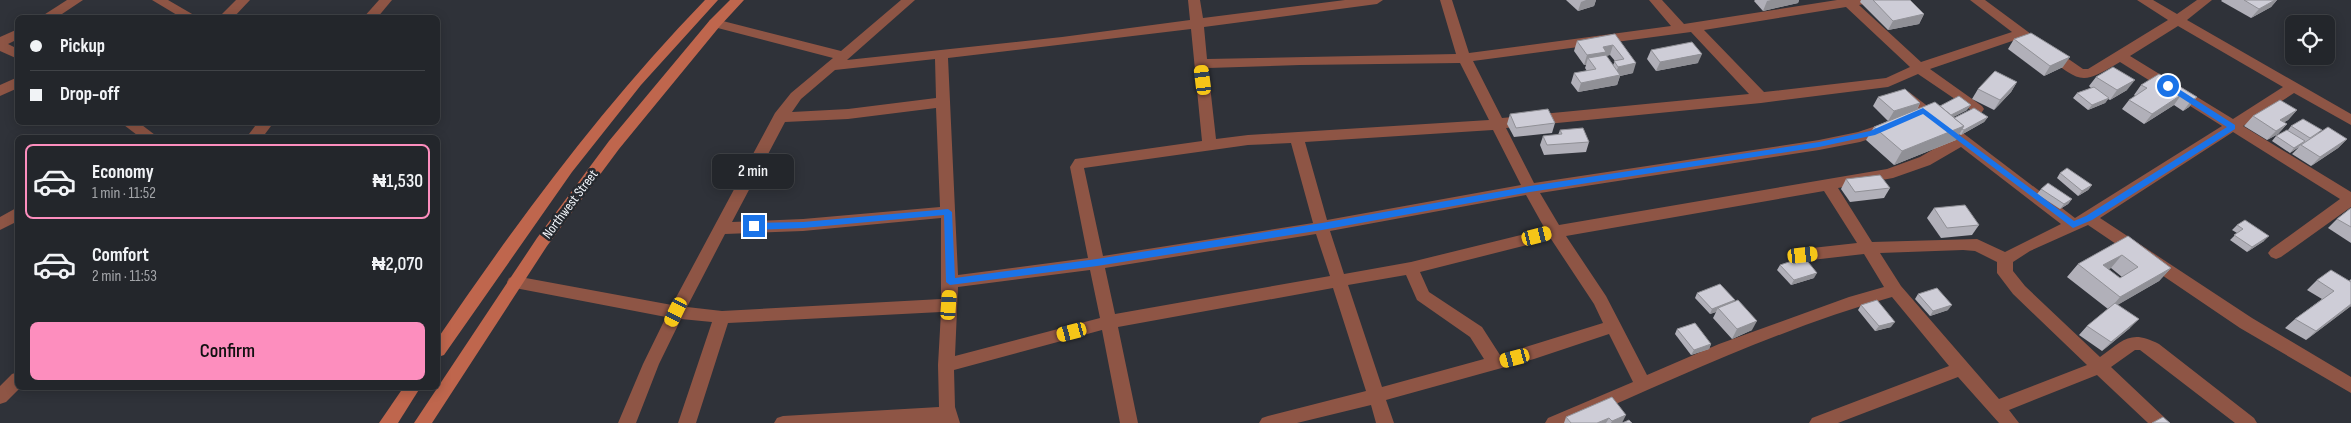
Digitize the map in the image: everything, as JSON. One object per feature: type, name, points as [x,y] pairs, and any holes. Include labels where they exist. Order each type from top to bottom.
[{"type":"main road","name":"Northwest Street","points":[[440,347],[522,226],[594,133],[658,54],[712,0]]},
{"type":"main road","name":"Northwest Street","points":[[423,423],[542,242],[614,145],[715,23],[738,0]]},
{"type":"main road","points":[[388,423],[411,390]]},
{"type":"street","points":[[50,15],[77,0]]},
{"type":"street","points":[[158,0],[186,15]]},
{"type":"street","points":[[227,15],[244,0]]},
{"type":"street","points":[[372,15],[386,0]]},
{"type":"street","points":[[627,423],[676,312],[780,117],[796,96],[909,0]]},
{"type":"street","points":[[1194,0],[1210,145]]},
{"type":"street","points":[[832,66],[1062,41],[1377,0]]},
{"type":"street","points":[[1446,0],[1465,58],[1530,189],[1554,232],[1600,300],[1643,385]]},
{"type":"street","points":[[1656,0],[1761,98]]},
{"type":"street","points":[[1201,64],[1300,60],[1465,58],[1687,28],[1863,0]]},
{"type":"street","points":[[1976,0],[2084,74],[2090,74],[2120,56],[2206,0]]},
{"type":"street","points":[[2143,0],[2351,120]]},
{"type":"street","points":[[1848,1],[1919,68],[1977,109]]},
{"type":"street","points":[[715,23],[844,56]]},
{"type":"street","points":[[1129,423],[1077,167],[1080,163],[1210,145],[1297,137],[1451,130],[1761,98],[1888,82],[1919,68],[2022,33]]},
{"type":"street","points":[[15,35],[0,43],[15,53]]},
{"type":"street","points":[[783,423],[950,419],[946,365],[950,282],[941,54]]},
{"type":"street","points":[[2120,56],[2351,199],[2276,253]]},
{"type":"street","points":[[1888,82],[1960,140],[2073,225]]},
{"type":"street","points":[[0,92],[15,84]]},
{"type":"street","points":[[2005,259],[2089,218],[2293,87]]},
{"type":"street","points":[[780,117],[848,114],[943,102]]},
{"type":"street","points":[[950,282],[1097,263],[1530,189],[1827,143],[1872,134],[1923,111]]},
{"type":"street","points":[[132,125],[145,135]]},
{"type":"street","points":[[256,135],[264,125]]},
{"type":"street","points":[[1297,137],[1322,226],[1384,423]]},
{"type":"street","points":[[946,365],[1108,322],[1411,268],[1554,232],[1888,174],[1925,161],[1960,140]]},
{"type":"street","points":[[1828,185],[1895,290],[1960,369],[2010,423]]},
{"type":"street","points":[[721,228],[803,225],[948,212]]},
{"type":"street","points":[[0,224],[15,215]]},
{"type":"street","points":[[2089,218],[2246,323],[2351,385]]},
{"type":"street","points":[[1803,255],[1869,248],[1963,244],[1977,246],[2005,259]]},
{"type":"street","points":[[2005,259],[2004,273],[2019,290],[2159,423]]},
{"type":"street","points":[[1411,268],[1423,296],[1434,306],[1452,315],[1476,332],[1496,363]]},
{"type":"street","points":[[515,282],[676,312],[722,317],[949,305]]},
{"type":"street","points":[[1554,423],[1669,372],[1734,346],[1855,302],[1895,290]]},
{"type":"street","points":[[687,423],[722,317]]},
{"type":"street","points":[[1268,423],[1496,363],[1614,326]]},
{"type":"street","points":[[1997,407],[2099,367],[2132,343],[2142,342],[2248,423]]},
{"type":"street","points":[[1818,423],[1960,369]]},
{"type":"street","points":[[0,397],[15,382]]},
{"type":"building","points":[[1873,0],[1910,0],[1924,14],[1893,21]]},
{"type":"building","points":[[2244,0],[2275,0],[2259,9]]},
{"type":"building","points":[[2031,33],[2070,57],[2050,66],[2014,39]]},
{"type":"building","points":[[1615,34],[1636,63],[1618,67],[1614,61],[1624,59],[1613,45],[1603,47],[1606,52],[1587,55],[1577,41]]},
{"type":"building","points":[[1692,42],[1702,54],[1660,62],[1651,50]]},
{"type":"building","points":[[1606,55],[1620,75],[1581,83],[1574,73],[1596,69],[1588,58]]},
{"type":"building","points":[[2113,67],[2135,80],[2117,90],[2096,77]]},
{"type":"building","points":[[1995,71],[2017,82],[2000,100],[1978,89]]},
{"type":"building","points":[[2159,74],[2197,97],[2191,101],[2181,95],[2152,114],[2129,100],[2147,88],[2141,85]]},
{"type":"building","points":[[2094,87],[2109,98],[2092,105],[2077,93]]},
{"type":"building","points":[[1905,89],[1920,103],[1894,111],[1878,97]]},
{"type":"building","points":[[1959,96],[1971,105],[1951,115],[1940,106]]},
{"type":"building","points":[[2280,100],[2297,110],[2280,120],[2287,124],[2276,131],[2253,116]]},
{"type":"building","points":[[1935,102],[1964,126],[1902,151],[1874,127]]},
{"type":"building","points":[[1974,108],[1988,117],[1964,130],[1962,129],[1964,126],[1954,118]]},
{"type":"building","points":[[1548,109],[1555,123],[1516,128],[1510,114]]},
{"type":"building","points":[[2303,119],[2322,130],[2310,138],[2291,126]]},
{"type":"building","points":[[2328,127],[2347,139],[2320,157],[2301,145]]},
{"type":"building","points":[[1583,128],[1589,142],[1547,145],[1543,136],[1562,134],[1560,130]]},
{"type":"building","points":[[2287,130],[2305,141],[2294,148],[2276,136]]},
{"type":"building","points":[[2067,168],[2092,185],[2082,191],[2060,173]]},
{"type":"building","points":[[1880,175],[1890,188],[1855,192],[1846,179]]},
{"type":"building","points":[[2048,183],[2072,199],[2064,204],[2041,189]]},
{"type":"building","points":[[1965,205],[1979,225],[1947,228],[1934,208]]},
{"type":"building","points":[[2351,208],[2351,227],[2337,219]]},
{"type":"building","points":[[2245,220],[2269,236],[2252,247],[2234,235],[2243,229],[2237,225]]},
{"type":"building","points":[[2128,236],[2171,268],[2120,297],[2078,264]],"holes":[[[2122,255],[2138,267],[2120,278],[2103,265]]]},
{"type":"building","points":[[1804,257],[1817,273],[1794,280],[1780,265]]},
{"type":"building","points":[[2331,270],[2351,282],[2351,304],[2316,331],[2295,319],[2334,291],[2317,280]]},
{"type":"building","points":[[1720,284],[1735,300],[1712,309],[1697,293]]},
{"type":"building","points":[[1937,288],[1952,305],[1933,311],[1918,294]]},
{"type":"building","points":[[1738,300],[1757,321],[1737,329],[1718,308]]},
{"type":"building","points":[[1877,300],[1895,322],[1879,326],[1861,305]]},
{"type":"building","points":[[2115,303],[2139,319],[2111,342],[2087,326]]},
{"type":"building","points":[[1695,323],[1711,344],[1694,350],[1677,329]]},
{"type":"building","points":[[1612,397],[1626,415],[1612,421],[1609,418],[1597,423],[1571,423],[1566,417]]},
{"type":"building","points":[[2163,417],[2170,423],[2152,423]]},
{"type":"route","points":[[754,226],[803,225],[948,212],[950,282],[1097,263],[1530,189],[1711,162],[1860,137],[1887,128],[1923,111],[2073,225],[2089,218],[2232,127],[2168,86]]}]
